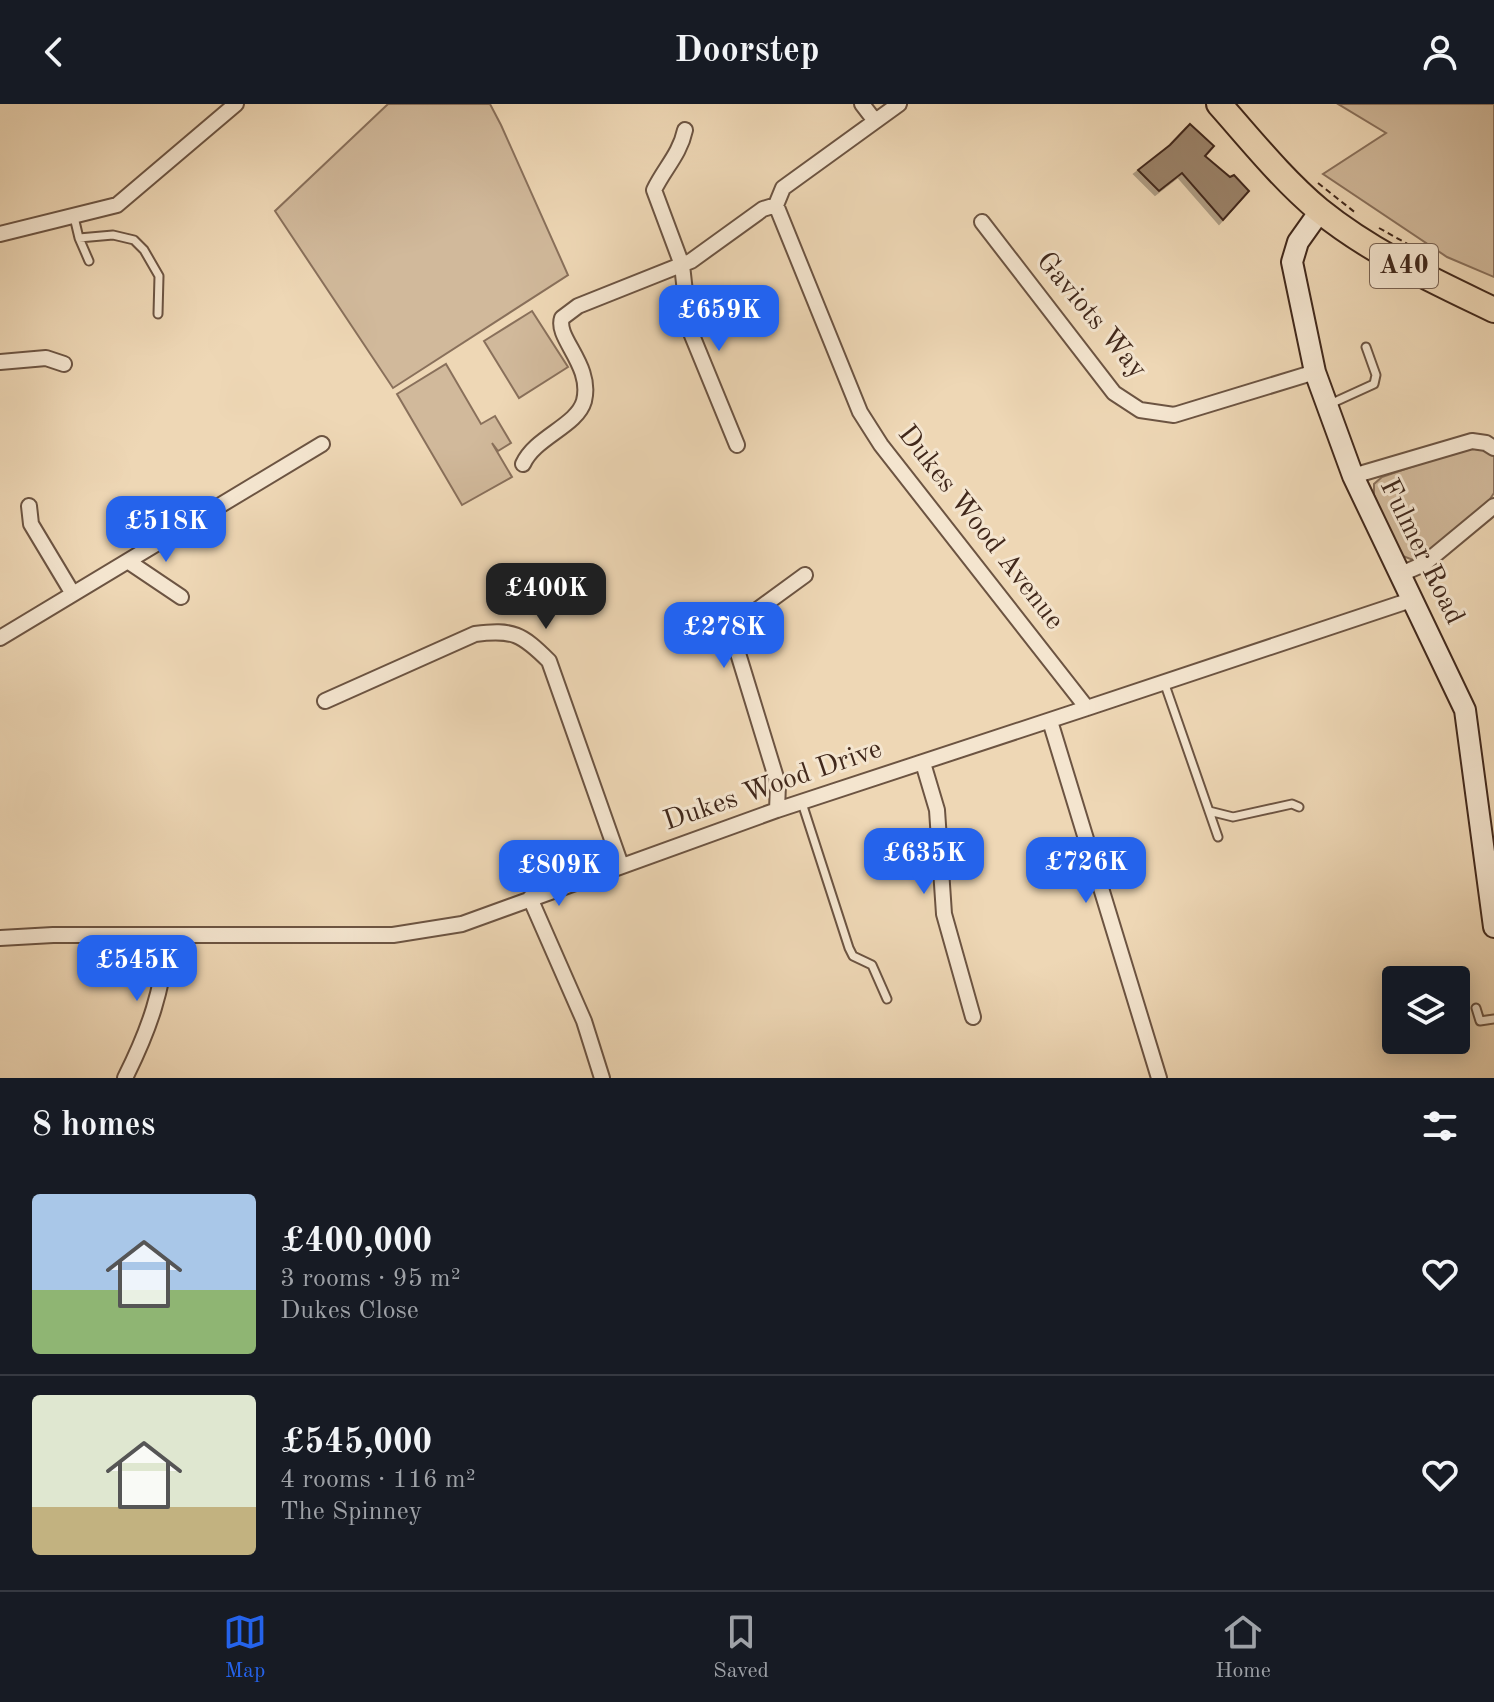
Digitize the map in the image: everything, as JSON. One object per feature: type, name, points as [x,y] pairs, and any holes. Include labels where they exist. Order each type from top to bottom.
[{"type":"main road","name":"A40","points":[[1219,104],[1273,166],[1320,211],[1389,258],[1494,310]]},
{"type":"street","points":[[0,234],[117,205],[236,104]]},
{"type":"street","points":[[862,104],[875,121]]},
{"type":"street","points":[[523,464],[533,449],[580,412],[584,402],[584,371],[561,330],[562,318],[578,306],[691,261],[763,209],[776,205],[783,188],[899,104]]},
{"type":"street","points":[[685,130],[682,145],[654,190],[682,265],[689,328],[737,445]]},
{"type":"street","name":"Dukes Wood Avenue","points":[[776,205],[860,412],[881,445],[1087,708]]},
{"type":"street","name":"Fulmer Road","points":[[1320,211],[1298,242],[1292,262],[1315,372],[1353,476],[1465,710],[1490,874],[1494,927]]},
{"type":"street","name":"Gaviots Way","points":[[982,222],[1114,393],[1140,410],[1174,415],[1315,372]]},
{"type":"street","points":[[0,362],[46,358],[64,364]]},
{"type":"street","points":[[1353,476],[1472,441],[1494,448]]},
{"type":"street","points":[[0,638],[322,444]]},
{"type":"street","points":[[29,506],[31,524],[73,594]]},
{"type":"street","points":[[1401,574],[1424,564],[1494,506]]},
{"type":"street","points":[[129,562],[181,597]]},
{"type":"street","points":[[777,810],[778,784],[737,650],[736,637],[753,613],[805,575]]},
{"type":"street","points":[[1087,708],[1414,599]]},
{"type":"street","points":[[325,701],[475,634],[501,631],[528,640],[549,661],[621,865]]},
{"type":"street","name":"Dukes Wood Drive","points":[[0,938],[393,935],[462,924],[777,810],[1087,708]]},
{"type":"street","points":[[1050,721],[1159,1078]]},
{"type":"street","points":[[923,763],[937,810],[944,914],[973,1017]]},
{"type":"street","points":[[530,898],[584,1021],[602,1078]]},
{"type":"street","points":[[125,1078],[147,1034],[162,986],[169,935]]},
{"type":"lane","points":[[74,217],[89,261]]},
{"type":"lane","points":[[79,238],[113,235],[134,240],[159,276],[158,314]]},
{"type":"lane","points":[[1326,406],[1374,384],[1376,375],[1366,347]]},
{"type":"lane","points":[[1164,682],[1218,837]]},
{"type":"lane","points":[[802,803],[849,948],[853,956],[872,965],[887,999]]},
{"type":"lane","points":[[1209,811],[1233,817],[1292,804],[1299,807]]},
{"type":"lane","points":[[1476,1008],[1482,1022],[1494,1019]]},
{"type":"path","points":[[1319,184],[1366,221]]},
{"type":"path","points":[[1378,228],[1429,256]]},
{"type":"shaded area","points":[[388,104],[490,104],[568,275],[393,388],[275,211]]},
{"type":"shaded area","points":[[1338,104],[1494,104],[1494,277],[1447,257],[1323,174],[1386,133]]},
{"type":"shaded area","points":[[532,311],[568,367],[519,398],[484,341]]},
{"type":"shaded area","points":[[446,364],[481,424],[495,416],[511,443],[498,451],[492,443],[512,477],[462,505],[397,394]]},
{"type":"shaded area","points":[[1475,445],[1488,449],[1494,455],[1494,493],[1484,508],[1416,561],[1400,555],[1374,495],[1374,484],[1382,477]]},
{"type":"building","points":[[1190,124],[1214,146],[1205,156],[1230,177],[1234,175],[1249,191],[1223,220],[1182,173],[1159,191],[1138,170],[1170,145]]}]
